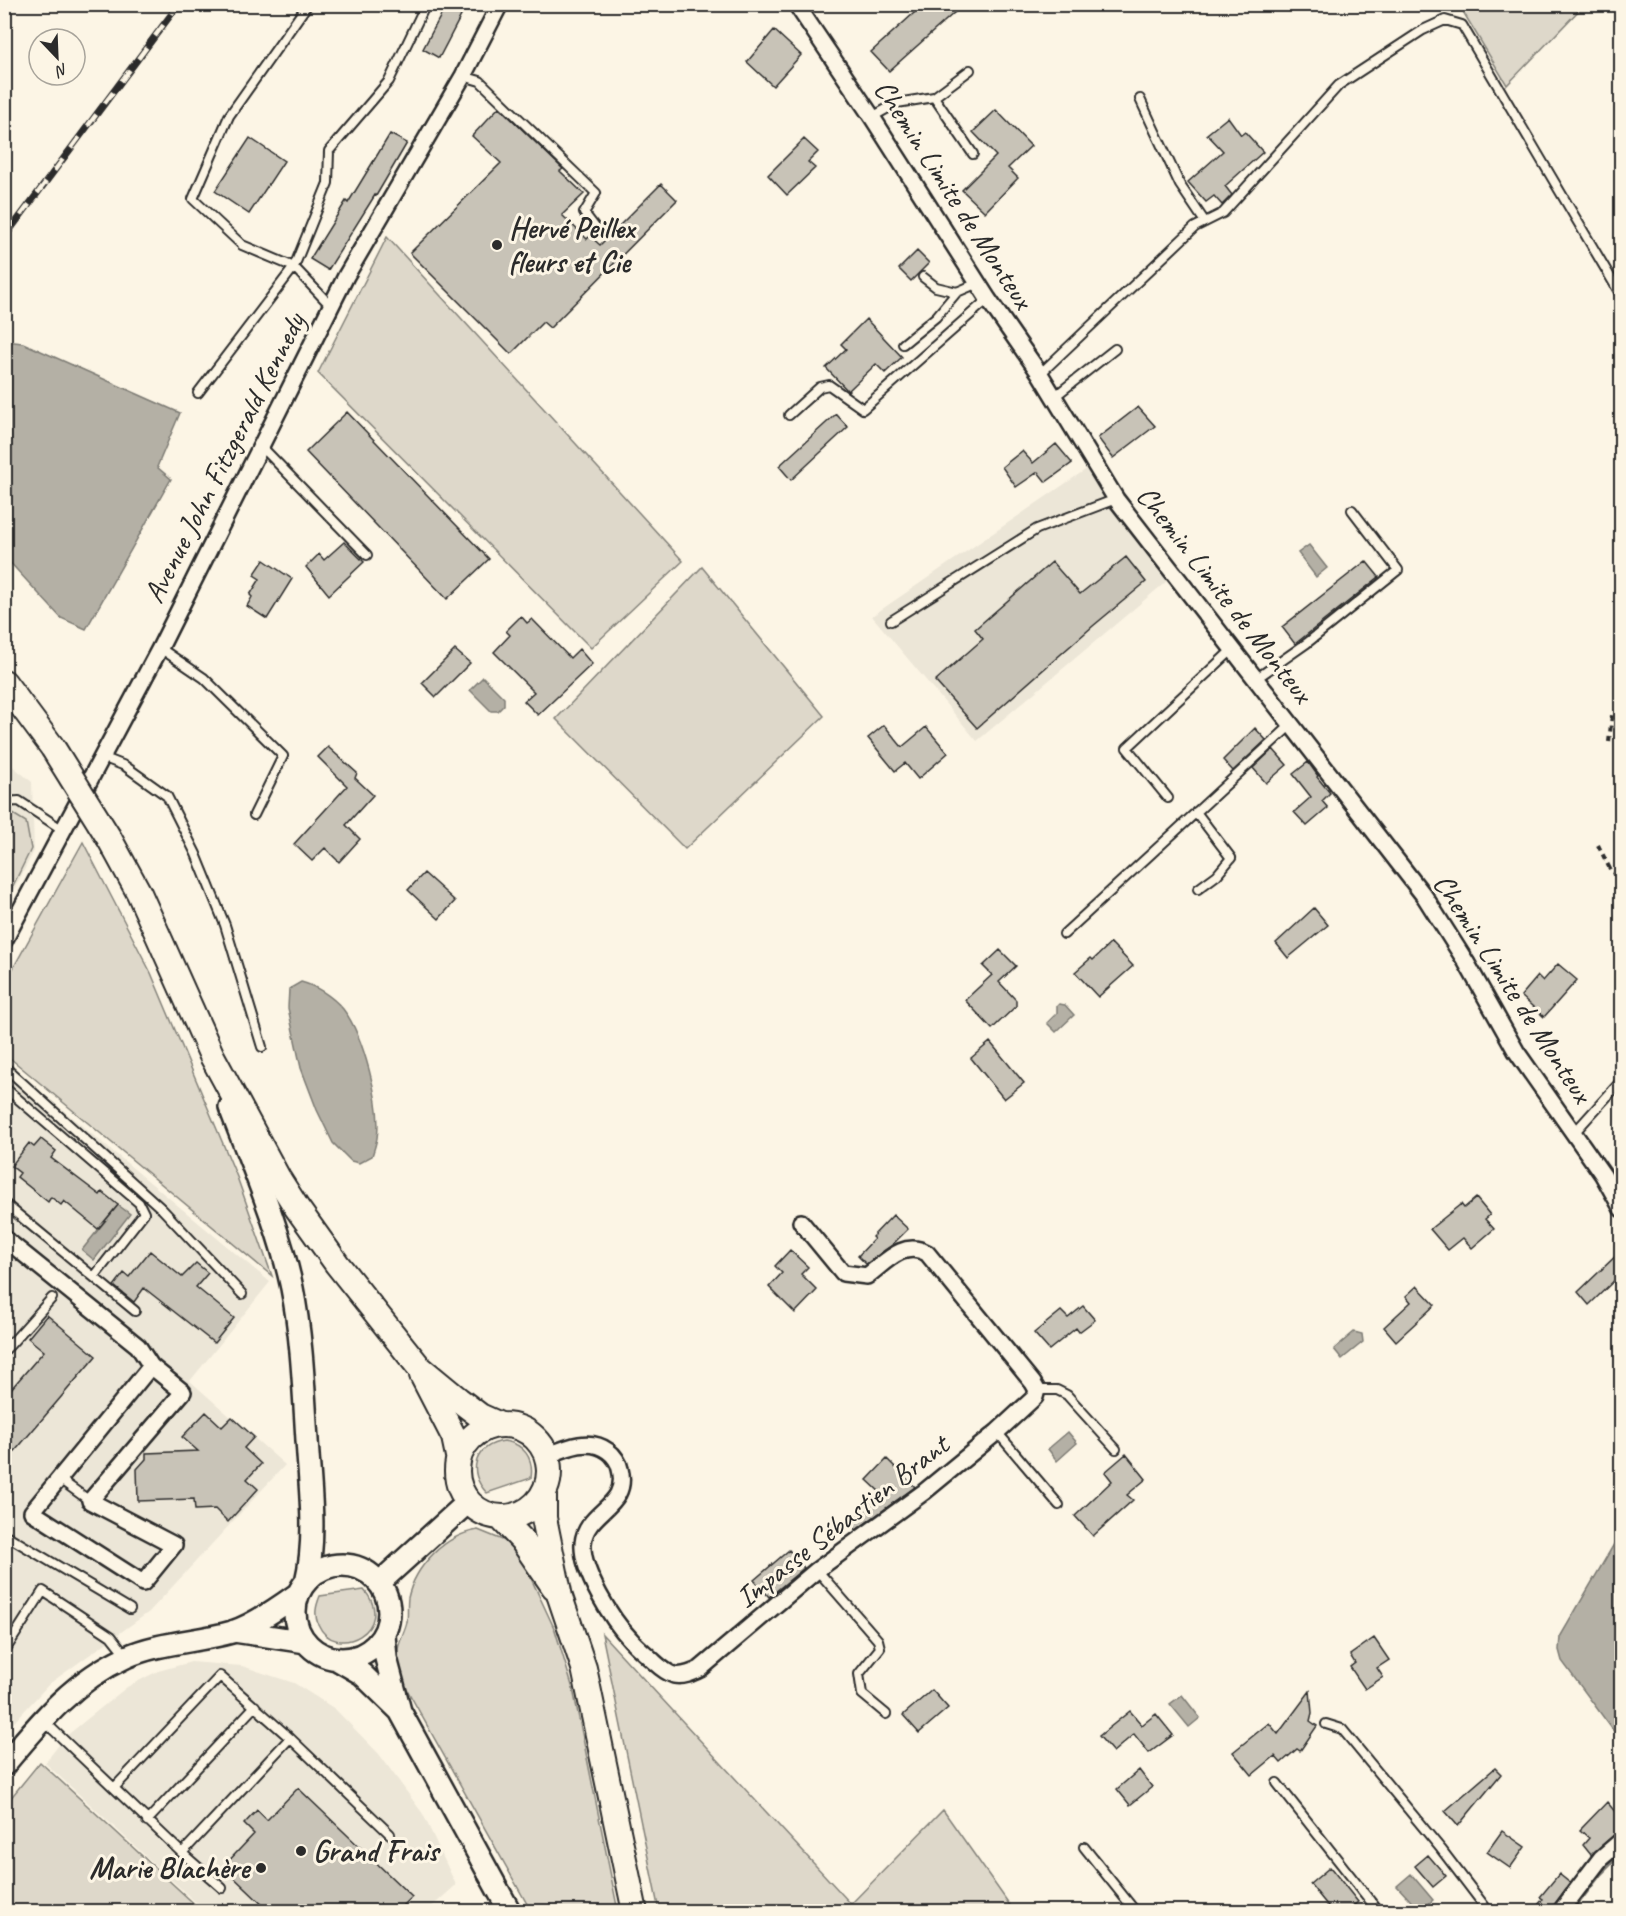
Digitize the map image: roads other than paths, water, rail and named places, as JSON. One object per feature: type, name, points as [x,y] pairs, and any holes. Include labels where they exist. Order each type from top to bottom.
[{"type":"main road","points":[[4,682],[53,748],[109,838],[138,893],[212,1056],[278,1178],[337,1264],[419,1367],[454,1437],[458,1456],[456,1475],[460,1490],[468,1502],[479,1512],[500,1517],[523,1513],[535,1504],[544,1492],[549,1479],[547,1456],[537,1439],[526,1430],[513,1426],[498,1425],[484,1428],[472,1436],[458,1456]]},
{"type":"main road","points":[[212,1056],[278,1237],[291,1286],[300,1335],[311,1504],[312,1559],[296,1606],[299,1631],[306,1642],[320,1654],[338,1660],[362,1674],[400,1711]]},
{"type":"main road","points":[[419,1367],[466,1405],[498,1425]]},
{"type":"main road","points":[[544,1492],[544,1518],[560,1597],[585,1668],[635,1911]]},
{"type":"main road","points":[[379,1583],[468,1502]]},
{"type":"main road","points":[[500,1517],[522,1540],[560,1597]]},
{"type":"main road","points":[[4,1765],[42,1719],[80,1684],[127,1657],[159,1646],[234,1631],[279,1608],[303,1588],[315,1574],[338,1565],[362,1569],[373,1576],[383,1587],[389,1602],[388,1625],[384,1635],[375,1646],[352,1659],[338,1660]]},
{"type":"main road","points":[[234,1631],[306,1642]]},
{"type":"main road","points":[[384,1635],[386,1658],[400,1711],[510,1911]]},
{"type":"street","name":"Avenue John Fitzgerald Kennedy","points":[[4,940],[160,648],[346,276],[464,76],[500,4]]},
{"type":"street","name":"Chemin Limite de Monteux","points":[[796,4],[872,117],[988,299],[1040,374],[1116,499],[1425,897],[1466,962],[1516,1051],[1603,1175],[1622,1209]]},
{"type":"street","points":[[801,1222],[843,1273],[867,1276],[902,1250],[916,1247],[927,1253],[1037,1390]]},
{"type":"street","points":[[4,1238],[138,1346],[151,1366],[183,1392],[90,1501],[174,1545],[143,1583],[32,1512],[151,1366]]},
{"type":"street","name":"Impasse Sébastien Brant","points":[[547,1456],[580,1444],[594,1444],[609,1451],[619,1464],[622,1478],[620,1491],[614,1503],[597,1516],[588,1527],[583,1542],[584,1559],[598,1593],[620,1628],[666,1672],[676,1676],[700,1669],[817,1570],[924,1492],[997,1432],[1035,1396],[1037,1390]]},
{"type":"street","points":[[1560,1911],[1601,1858],[1622,1840]]},
{"type":"lane","points":[[308,4],[230,116],[193,200],[242,245],[294,267],[331,306]]},
{"type":"lane","points":[[198,393],[294,267],[328,183],[329,151],[389,81],[426,4]]},
{"type":"lane","points":[[1040,374],[1195,227],[1223,213],[1339,85],[1423,30],[1445,20],[1462,25],[1622,297]]},
{"type":"lane","points":[[872,117],[897,103],[934,97],[970,70]]},
{"type":"lane","points":[[464,76],[480,81],[596,193],[584,213],[597,230]]},
{"type":"lane","points":[[934,97],[973,154]]},
{"type":"lane","points":[[1140,99],[1180,185],[1205,222]]},
{"type":"lane","points":[[923,277],[936,287],[957,292]]},
{"type":"lane","points":[[903,345],[936,317],[957,292],[978,283]]},
{"type":"lane","points":[[789,415],[820,387],[829,385],[863,409],[988,299]]},
{"type":"lane","points":[[1054,397],[1115,349]]},
{"type":"lane","points":[[261,445],[367,555]]},
{"type":"lane","points":[[891,621],[1037,529],[1116,499]]},
{"type":"lane","points":[[1257,678],[1307,643],[1398,570],[1352,510]]},
{"type":"lane","points":[[160,648],[204,678],[283,756],[254,815]]},
{"type":"lane","points":[[1168,798],[1127,748],[1233,649]]},
{"type":"lane","points":[[1064,934],[1291,725]]},
{"type":"lane","points":[[102,757],[125,766],[167,796],[196,854],[225,925],[262,1047]]},
{"type":"lane","points":[[4,802],[19,801],[63,830]]},
{"type":"lane","points":[[1196,812],[1231,858],[1217,875],[1198,889]]},
{"type":"lane","points":[[4,1069],[16,1077],[162,1209],[242,1294]]},
{"type":"lane","points":[[1574,1133],[1622,1080]]},
{"type":"lane","points":[[4,1087],[139,1203],[144,1213],[94,1277]]},
{"type":"lane","points":[[4,1203],[135,1311]]},
{"type":"lane","points":[[6,1345],[52,1298]]},
{"type":"lane","points":[[1037,1390],[1057,1390],[1068,1395],[1116,1449]]},
{"type":"lane","points":[[997,1432],[1059,1505]]},
{"type":"lane","points":[[58,1478],[90,1501]]},
{"type":"lane","points":[[4,1534],[130,1609]]},
{"type":"lane","points":[[817,1570],[878,1640],[879,1648],[859,1674],[862,1694],[886,1714]]},
{"type":"lane","points":[[4,1652],[43,1591],[111,1636],[127,1657]]},
{"type":"lane","points":[[114,1788],[220,1676],[290,1738],[390,1834]]},
{"type":"lane","points":[[147,1821],[255,1706]]},
{"type":"lane","points":[[42,1719],[147,1821],[222,1888]]},
{"type":"lane","points":[[1326,1724],[1342,1729],[1441,1849],[1488,1911]]},
{"type":"lane","points":[[182,1853],[290,1738]]},
{"type":"lane","points":[[1277,1783],[1378,1911]]},
{"type":"lane","points":[[1084,1847],[1136,1911]]},
{"type":"waterway","points":[[1570,1912],[1599,1874],[1622,1851]]},
{"type":"railway","points":[[4,238],[179,4]]},
{"type":"place","name":"Hervé Peillex fleurs et Cie","points":[[497,245]]},
{"type":"place","name":"Grand Frais","points":[[301,1851]]},
{"type":"place","name":"Marie Blachère","points":[[261,1868]]}]
